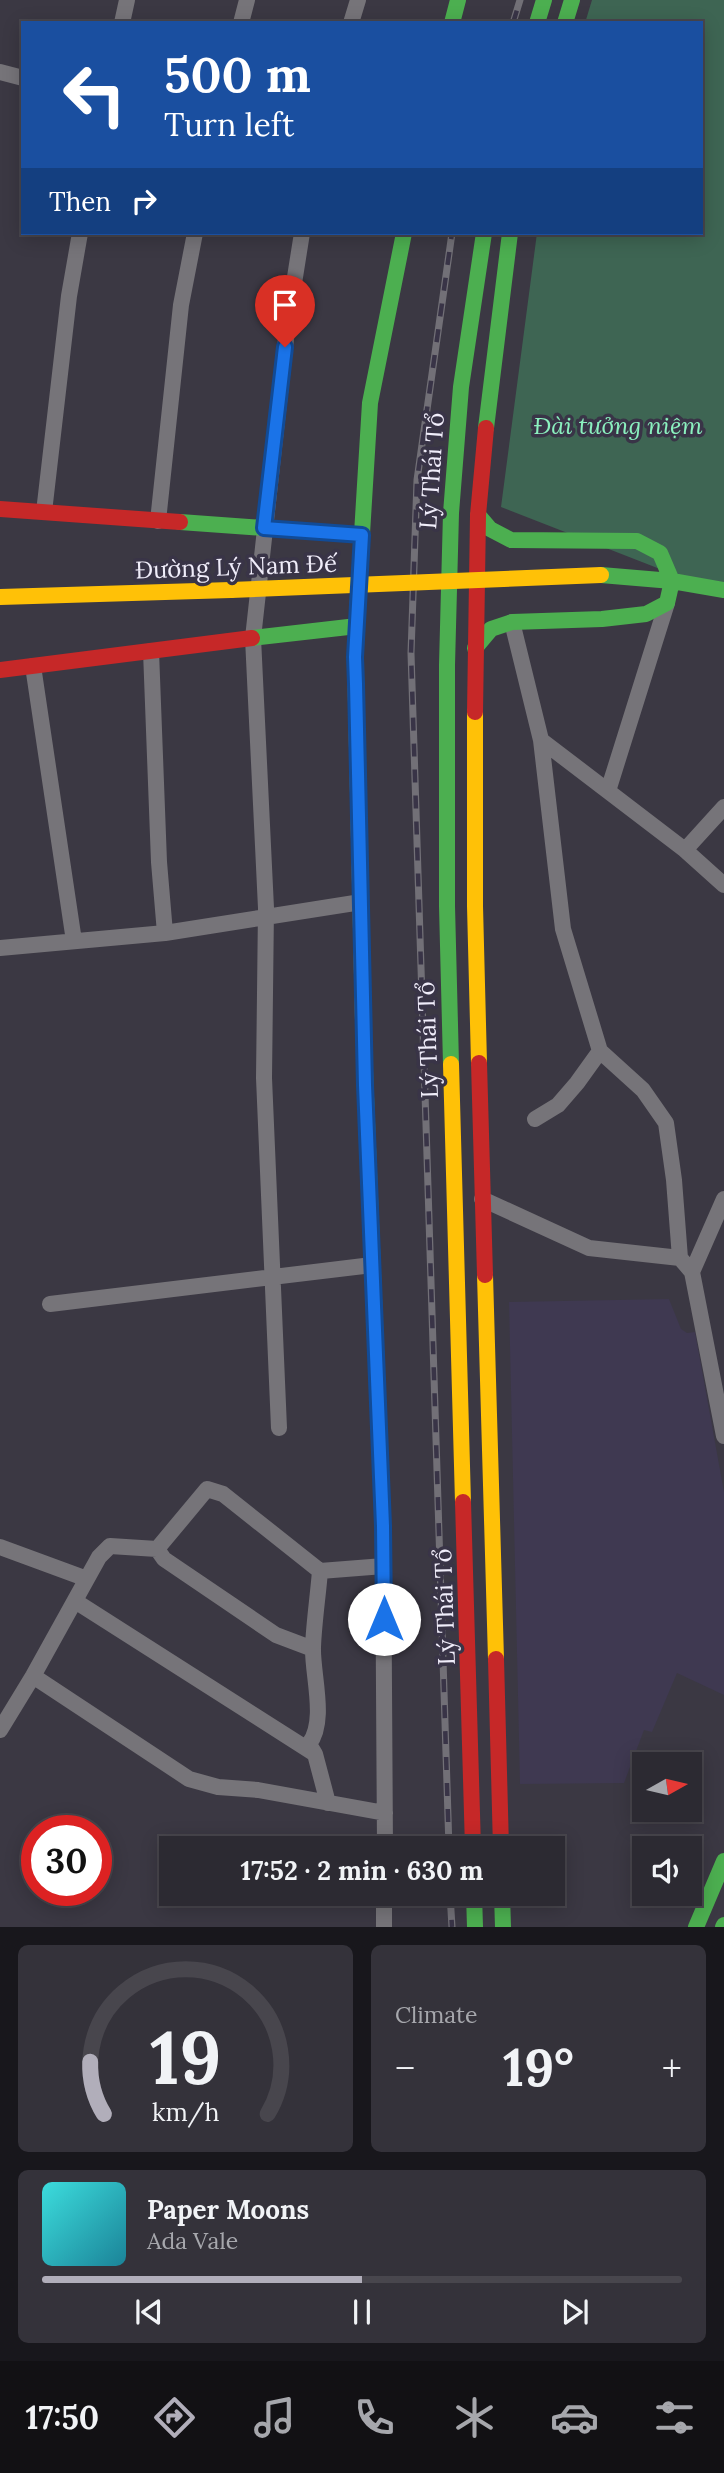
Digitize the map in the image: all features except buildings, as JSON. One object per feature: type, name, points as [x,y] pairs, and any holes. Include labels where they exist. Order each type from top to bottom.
[{"type":"main road","points":[[453,21],[458,0]]},
{"type":"main road","points":[[538,21],[544,0]]},
{"type":"main road","points":[[566,21],[572,0]]},
{"type":"main road","points":[[383,1526],[365,1085],[355,670],[370,403],[404,235]]},
{"type":"main road","name":"Lý Thái Tổ","points":[[473,1836],[447,906],[447,730],[451,513],[461,387],[484,235]]},
{"type":"main road","name":"Lý Thái Tổ","points":[[501,1836],[475,920],[474,649],[478,515],[486,424],[510,235]]},
{"type":"main road","points":[[458,422],[486,424]]},
{"type":"main road","points":[[0,509],[362,535]]},
{"type":"main road","points":[[474,649],[491,629],[512,622],[603,619],[646,614],[667,603],[672,581],[660,553],[637,541],[511,540],[490,529],[478,515]]},
{"type":"main road","name":"Đường Lý Nam Đế","points":[[0,597],[601,575],[672,581],[724,590]]},
{"type":"main road","points":[[0,670],[357,626]]},
{"type":"main road","points":[[447,730],[475,729]]},
{"type":"main road","points":[[696,1927],[724,1861]]},
{"type":"main road","points":[[474,1906],[475,1927]]},
{"type":"main road","points":[[502,1906],[503,1927]]},
{"type":"street","points":[[122,21],[127,0]]},
{"type":"street","points":[[242,21],[247,0]]},
{"type":"street","points":[[352,21],[358,0]]},
{"type":"street","points":[[0,72],[21,77]]},
{"type":"street","points":[[44,512],[69,296],[80,235]]},
{"type":"street","points":[[158,521],[181,305],[195,235]]},
{"type":"street","points":[[279,1429],[264,1077],[265,918],[253,638],[288,321],[302,235]]},
{"type":"street","points":[[608,791],[667,603]]},
{"type":"street","points":[[512,622],[541,740],[563,929],[600,1051],[643,1090],[666,1122],[680,1258],[692,1272],[724,1436]]},
{"type":"street","points":[[151,651],[159,862],[165,933]]},
{"type":"street","points":[[33,666],[74,942]]},
{"type":"street","points":[[541,740],[685,850],[724,885]]},
{"type":"street","points":[[685,850],[724,807]]},
{"type":"street","points":[[0,948],[165,933],[360,902]]},
{"type":"street","points":[[534,1119],[564,1099],[600,1051]]},
{"type":"street","points":[[482,1199],[589,1248],[680,1258]]},
{"type":"street","points":[[692,1272],[724,1199]]},
{"type":"street","points":[[50,1304],[372,1265]]},
{"type":"street","points":[[157,1549],[207,1489],[223,1494],[320,1571],[384,1566]]},
{"type":"street","points":[[383,1526],[385,1836]]},
{"type":"street","points":[[0,1730],[99,1557],[110,1546],[157,1549]]},
{"type":"street","points":[[0,1547],[87,1580]]},
{"type":"street","points":[[157,1549],[164,1559],[276,1635],[313,1649]]},
{"type":"street","points":[[320,1571],[313,1649],[317,1715],[314,1738],[309,1744],[315,1754],[328,1803]]},
{"type":"street","points":[[75,1601],[315,1754]]},
{"type":"street","points":[[33,1676],[189,1779],[218,1787],[258,1790],[385,1813]]},
{"type":"street","points":[[384,1906],[384,1927]]},
{"type":"shaded area","points":[[669,1299],[681,1329],[687,1333],[695,1332],[724,1492],[724,1695],[677,1673],[652,1732],[644,1730],[636,1752],[632,1752],[632,1762],[624,1783],[520,1784],[509,1302]]},
{"type":"green space","name":"Đài tưởng niệm","points":[[592,0],[724,0],[724,594],[501,507],[537,235],[703,235],[703,21],[586,21]]},
{"type":"railway","points":[[514,21],[520,0]]},
{"type":"railway","points":[[449,1836],[411,653],[417,480],[452,235]]},
{"type":"railway","points":[[451,1906],[452,1927]]},
{"type":"traffic: fast","points":[[453,21],[458,0]]},
{"type":"traffic: fast","points":[[538,21],[544,0]]},
{"type":"traffic: fast","points":[[566,21],[572,0]]},
{"type":"traffic: fast","points":[[358,599],[370,403],[404,235]]},
{"type":"traffic: fast","points":[[451,1064],[447,906],[447,665],[451,513],[461,387],[484,235]]},
{"type":"traffic: fast","points":[[486,428],[510,235]]},
{"type":"traffic: fast","points":[[475,648],[491,629],[512,622],[602,619],[646,614],[667,603],[672,581],[660,553],[637,541],[511,540],[490,529],[478,515]]},
{"type":"traffic: fast","points":[[180,522],[362,535]]},
{"type":"traffic: fast","points":[[601,575],[672,581],[724,590]]},
{"type":"traffic: fast","points":[[252,638],[357,626]]},
{"type":"traffic: fast","points":[[363,1020],[383,1526]]},
{"type":"traffic: fast","points":[[696,1927],[724,1861]]},
{"type":"traffic: fast","points":[[474,1906],[475,1927]]},
{"type":"traffic: fast","points":[[502,1906],[503,1927]]},
{"type":"traffic: slow","points":[[231,590],[601,575]]},
{"type":"traffic: slow","points":[[0,597],[231,590]]},
{"type":"traffic: slow","points":[[358,599],[355,657],[363,1020]]},
{"type":"traffic: slow","points":[[475,712],[475,906],[479,1063]]},
{"type":"traffic: slow","points":[[451,1064],[463,1502]]},
{"type":"traffic: slow","points":[[485,1275],[496,1659]]},
{"type":"traffic: jam","points":[[475,712],[478,515],[486,428]]},
{"type":"traffic: jam","points":[[0,509],[180,522]]},
{"type":"traffic: jam","points":[[0,670],[252,638]]},
{"type":"traffic: jam","points":[[479,1063],[485,1275]]},
{"type":"traffic: jam","points":[[463,1502],[473,1836]]},
{"type":"traffic: jam","points":[[496,1659],[501,1836]]},
{"type":"route","points":[[285,347],[264,528],[362,535],[355,657],[365,1085],[383,1526],[384,1619]]}]
